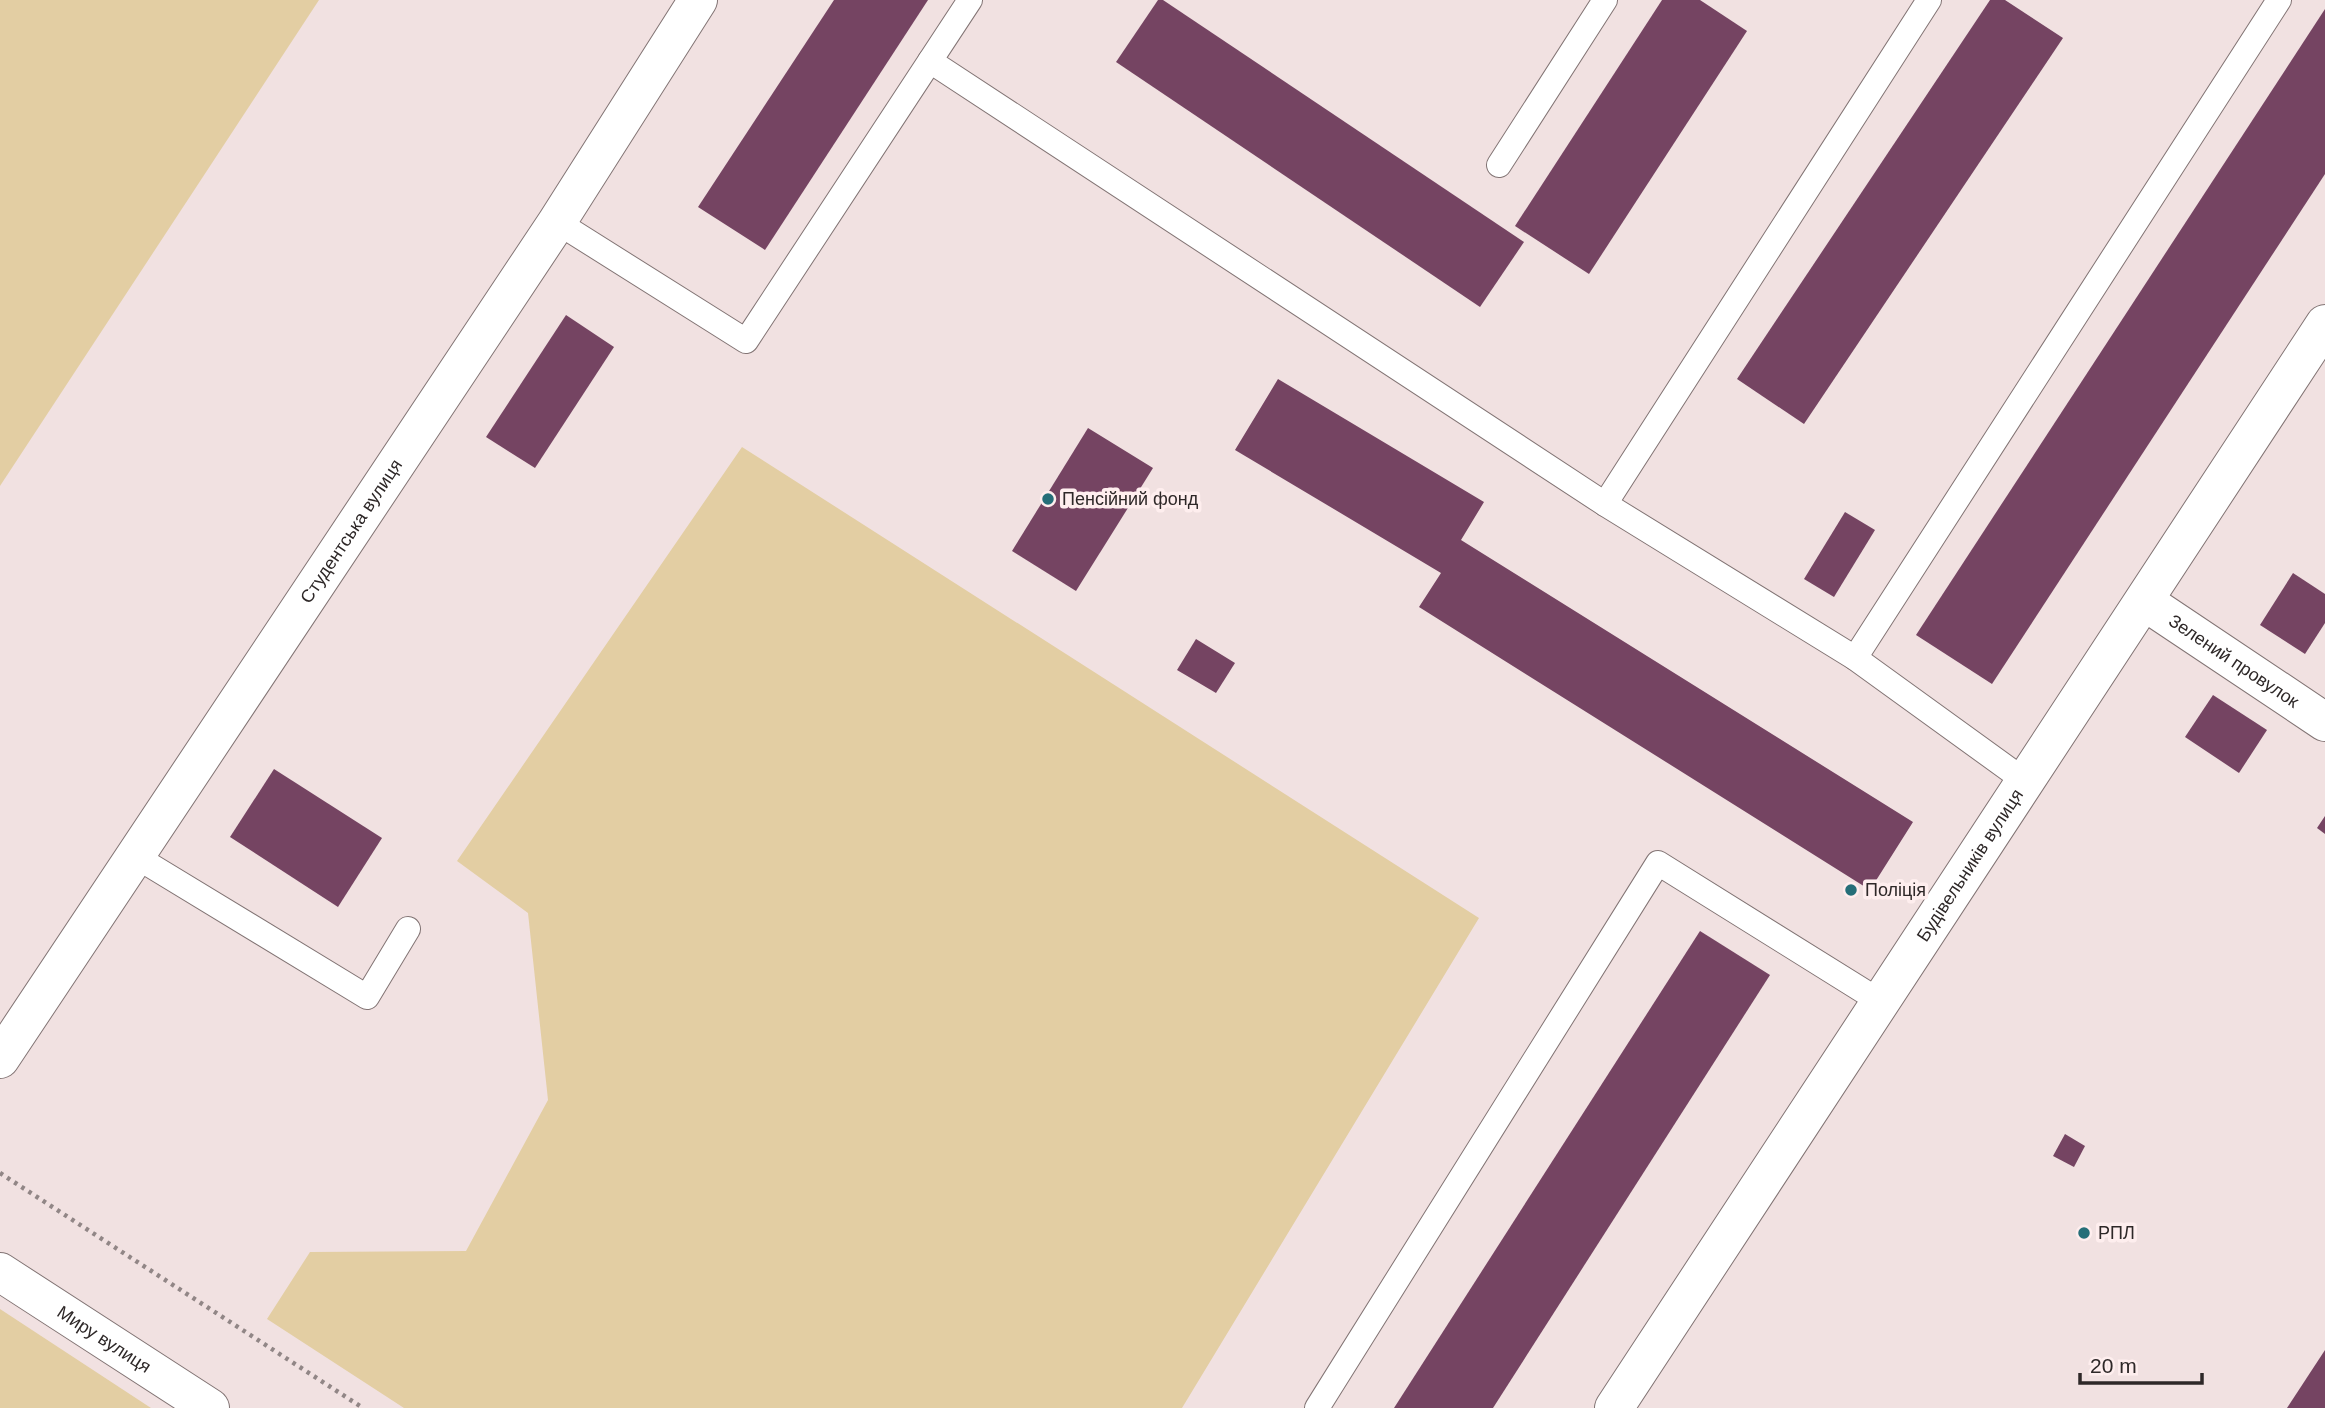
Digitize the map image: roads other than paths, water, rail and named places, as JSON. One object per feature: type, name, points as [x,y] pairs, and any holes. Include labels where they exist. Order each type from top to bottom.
[{"type":"street","name":"Студентська вулиця","points":[[0,1059],[557,222],[698,0]]},
{"type":"street","name":"Будівельників вулиця","points":[[1614,1408],[2325,324]]},
{"type":"street","name":"Зелений провулок","points":[[2144,601],[2325,722]]},
{"type":"street","name":"Миру вулиця","points":[[0,1272],[210,1408]]},
{"type":"lane","points":[[557,222],[746,341],[970,0]]},
{"type":"lane","points":[[1499,165],[1605,0]]},
{"type":"lane","points":[[1605,504],[1929,0]]},
{"type":"lane","points":[[1855,658],[2279,0]]},
{"type":"lane","points":[[930,61],[1605,504],[1855,658],[2025,781]]},
{"type":"lane","points":[[135,856],[367,997],[408,929]]},
{"type":"lane","points":[[1317,1408],[1658,863],[1881,1002]]},
{"type":"place","name":"Пенсійний фонд","points":[[1048,499]]},
{"type":"place","name":"Поліція","points":[[1851,890]]},
{"type":"place","name":"РПЛ","points":[[2084,1233]]}]
